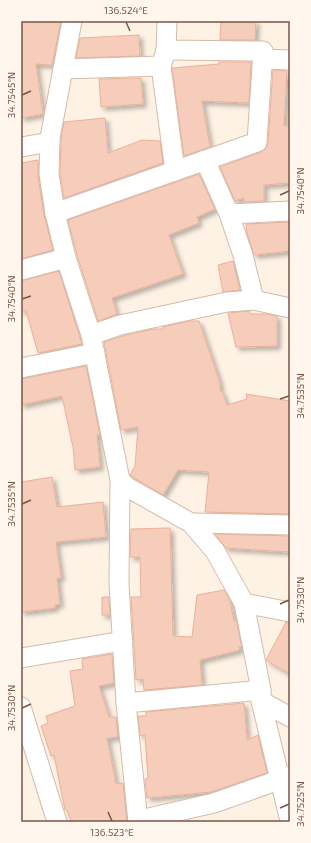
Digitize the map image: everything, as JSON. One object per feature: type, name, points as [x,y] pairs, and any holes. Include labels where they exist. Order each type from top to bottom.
[{"type":"street","points":[[72,21],[50,142],[49,174],[55,213],[66,258],[91,335],[120,480],[120,584],[126,703],[138,822]]},
{"type":"street","points":[[167,21],[164,58],[175,171]]},
{"type":"street","points":[[55,213],[256,142],[263,51],[164,58],[63,69]]},
{"type":"street","points":[[263,60],[290,60]]},
{"type":"street","points":[[21,147],[50,142]]},
{"type":"street","points":[[205,160],[229,214],[243,255],[254,300]]},
{"type":"street","points":[[229,214],[290,211]]},
{"type":"street","points":[[21,270],[66,258]]},
{"type":"street","points":[[91,335],[120,325],[227,302],[254,300],[290,308]]},
{"type":"street","points":[[21,368],[95,353]]},
{"type":"street","points":[[120,480],[127,487],[191,523],[215,551],[244,603],[261,696],[285,777],[290,821]]},
{"type":"street","points":[[191,523],[290,525]]},
{"type":"street","points":[[244,603],[290,612]]},
{"type":"street","points":[[21,658],[123,641]]},
{"type":"street","points":[[126,703],[261,696],[290,717]]},
{"type":"street","points":[[21,707],[57,822]]},
{"type":"street","points":[[143,822],[153,817],[214,803],[285,777]]},
{"type":"building","points":[[21,21],[61,21],[52,65],[36,64],[43,114],[21,118]]},
{"type":"building","points":[[221,21],[256,21],[255,40],[220,40]]},
{"type":"building","points":[[139,35],[140,56],[76,58],[80,38]]},
{"type":"building","points":[[219,62],[251,62],[249,103],[202,101],[210,147],[184,156],[172,68],[219,64]]},
{"type":"building","points":[[273,70],[287,71],[284,126],[290,126],[290,183],[264,185],[264,201],[244,202],[244,198],[235,201],[220,167],[261,152],[266,148],[268,143]]},
{"type":"building","points":[[141,78],[143,104],[101,107],[99,79]]},
{"type":"building","points":[[105,118],[108,153],[142,140],[160,141],[163,163],[64,198],[60,173],[61,139],[64,122]]},
{"type":"building","points":[[38,160],[38,176],[44,215],[53,250],[21,259],[21,163]]},
{"type":"building","points":[[199,174],[215,209],[197,217],[199,223],[169,235],[183,274],[112,298],[117,314],[98,321],[77,255],[68,220]]},
{"type":"building","points":[[290,222],[290,251],[254,255],[247,233],[246,224]]},
{"type":"building","points":[[233,261],[240,290],[223,292],[218,265]]},
{"type":"building","points":[[59,271],[82,344],[38,353],[26,310],[21,312],[21,281]]},
{"type":"building","points":[[249,311],[250,314],[277,316],[277,346],[236,347],[228,313]]},
{"type":"building","points":[[189,321],[199,321],[220,383],[220,391],[222,391],[227,405],[247,399],[246,394],[290,401],[290,514],[205,512],[209,472],[178,470],[163,495],[130,475],[135,466],[138,427],[121,430],[104,342],[153,329],[163,329],[163,327]]},
{"type":"building","points":[[86,366],[100,435],[97,435],[100,467],[75,470],[73,447],[62,396],[21,405],[21,379]]},
{"type":"building","points":[[52,477],[57,507],[103,502],[106,537],[56,542],[61,578],[57,578],[60,604],[55,605],[55,608],[21,612],[21,482]]},
{"type":"building","points":[[170,528],[173,636],[192,637],[197,595],[224,590],[230,601],[234,621],[236,620],[242,648],[239,647],[240,650],[200,660],[202,685],[144,690],[143,679],[136,680],[131,597],[141,597],[140,557],[130,557],[131,529]]},
{"type":"building","points":[[215,534],[290,536],[290,552],[226,548]]},
{"type":"building","points":[[102,597],[109,597],[110,615],[102,615]]},
{"type":"building","points":[[286,622],[290,623],[290,674],[266,660]]},
{"type":"building","points":[[112,654],[114,683],[99,686],[109,717],[116,717],[118,737],[107,738],[116,784],[123,783],[127,822],[71,822],[67,810],[65,810],[54,755],[51,756],[41,726],[48,723],[46,716],[75,706],[70,671],[83,669],[82,659]]},
{"type":"building","points":[[244,703],[247,740],[258,735],[267,773],[211,792],[147,798],[145,779],[148,778],[145,735],[140,736],[138,716],[146,716],[146,712]]}]
